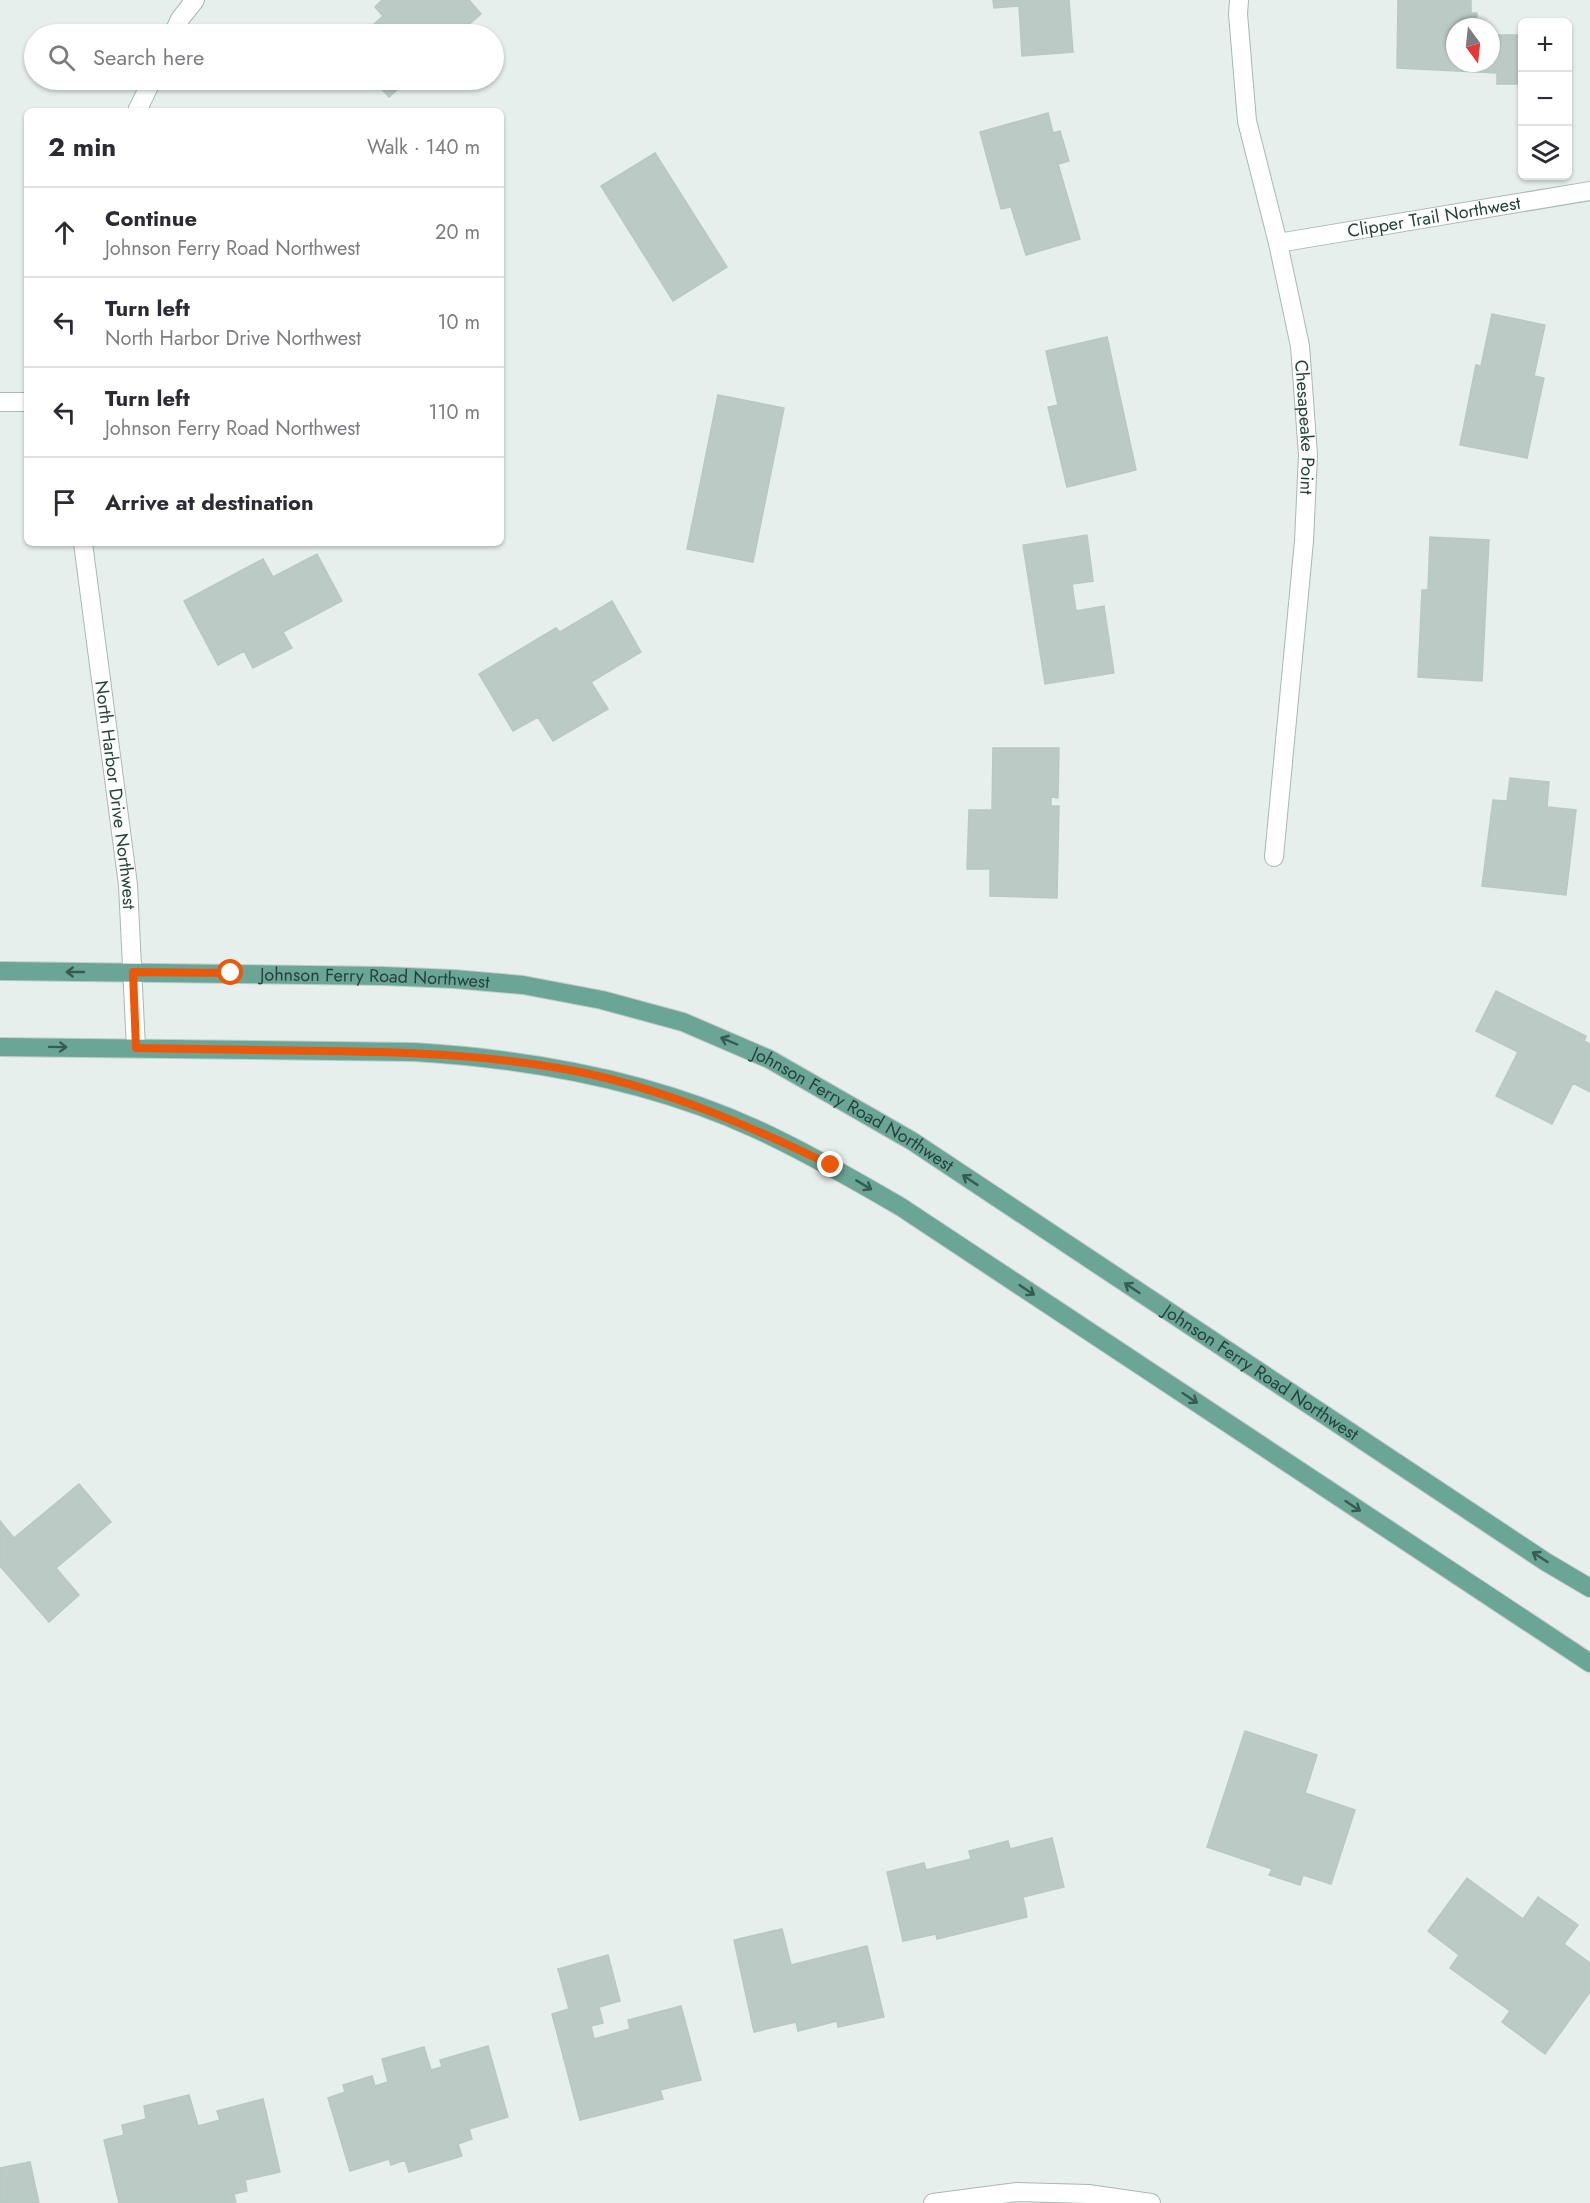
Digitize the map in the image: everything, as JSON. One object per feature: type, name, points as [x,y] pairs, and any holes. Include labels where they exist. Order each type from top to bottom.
[{"type":"main road","name":"Johnson Ferry Road Northwest","points":[[0,971],[383,976],[523,985],[602,1000],[683,1022],[728,1040],[790,1070],[912,1141],[1536,1555],[1590,1588]]},
{"type":"main road","points":[[0,1047],[414,1052],[471,1056],[586,1073],[703,1107],[754,1128],[831,1165],[901,1207],[1590,1663]]},
{"type":"street","points":[[178,24],[195,0]]},
{"type":"street","name":"Chesapeake Point","points":[[1239,0],[1238,14],[1247,121],[1278,243],[1300,346],[1308,456],[1304,542],[1274,857]]},
{"type":"street","points":[[138,108],[147,90]]},
{"type":"street","name":"Clipper Trail Northwest","points":[[1278,243],[1590,190]]},
{"type":"street","points":[[0,402],[24,402]]},
{"type":"street","name":"North Harbor Drive Northwest","points":[[83,546],[128,885],[136,1048]]},
{"type":"street","points":[[933,2203],[1017,2192],[1088,2194],[1151,2203]]},
{"type":"building","points":[[382,0],[469,0],[481,14],[470,24],[374,24],[383,16],[375,7]]},
{"type":"building","points":[[993,0],[1069,0],[1073,52],[1022,56],[1019,6],[994,8]]},
{"type":"building","points":[[1398,0],[1471,0],[1471,13],[1477,13],[1477,18],[1446,18],[1446,70],[1397,68]]},
{"type":"building","points":[[1500,35],[1518,35],[1518,84],[1497,84],[1497,73],[1477,72],[1500,72]]},
{"type":"building","points":[[382,90],[397,90],[389,97]]},
{"type":"building","points":[[1048,113],[1053,133],[1060,131],[1069,161],[1058,164],[1080,239],[1026,255],[1011,207],[1001,209],[980,132]]},
{"type":"building","points":[[655,153],[727,267],[673,301],[601,186]]},
{"type":"building","points":[[1492,314],[1545,325],[1534,376],[1544,378],[1527,458],[1460,445],[1476,365],[1481,366]]},
{"type":"building","points":[[1107,337],[1136,470],[1067,487],[1048,407],[1058,405],[1046,351]]},
{"type":"building","points":[[718,395],[784,408],[753,562],[687,549]]},
{"type":"building","points":[[1087,535],[1093,581],[1072,584],[1076,611],[1104,606],[1114,673],[1045,684],[1023,545]]},
{"type":"building","points":[[1430,537],[1489,540],[1482,681],[1418,677],[1422,590],[1428,590]]},
{"type":"building","points":[[317,554],[342,601],[283,632],[292,648],[253,668],[244,651],[218,665],[184,601],[263,559],[273,577]]},
{"type":"building","points":[[612,601],[641,652],[591,682],[608,709],[553,741],[538,717],[513,731],[479,674],[556,628],[560,632]]},
{"type":"building","points":[[993,748],[1059,748],[1058,798],[1051,797],[1051,806],[1059,806],[1057,898],[990,896],[990,869],[967,869],[969,810],[992,810]]},
{"type":"building","points":[[1510,778],[1549,782],[1547,807],[1576,810],[1566,895],[1482,886],[1493,800],[1507,801]]},
{"type":"building","points":[[1496,991],[1586,1036],[1584,1041],[1590,1044],[1590,1092],[1573,1083],[1552,1124],[1496,1096],[1518,1052],[1476,1031]]},
{"type":"building","points":[[79,1484],[111,1522],[56,1568],[79,1595],[49,1622],[0,1566],[0,1521],[14,1538]]},
{"type":"building","points":[[1245,1731],[1317,1755],[1305,1793],[1355,1810],[1331,1884],[1303,1875],[1300,1885],[1269,1875],[1272,1869],[1207,1847]]},
{"type":"building","points":[[1052,1838],[1064,1887],[1023,1897],[1027,1917],[937,1939],[936,1934],[903,1941],[887,1872],[924,1863],[926,1870],[971,1859],[969,1851],[1008,1841],[1010,1849]]},
{"type":"building","points":[[1467,1878],[1523,1919],[1538,1897],[1578,1925],[1564,1944],[1590,1963],[1590,1992],[1545,2054],[1502,2022],[1510,2011],[1450,1968],[1459,1955],[1428,1931]]},
{"type":"building","points":[[782,1929],[791,1965],[867,1946],[884,2017],[838,2027],[837,2021],[798,2031],[796,2022],[754,2032],[734,1940]]},
{"type":"building","points":[[608,1955],[620,2001],[599,2007],[603,2023],[591,2026],[594,2039],[630,2029],[628,2020],[681,2006],[701,2080],[660,2090],[663,2099],[580,2120],[552,2014],[569,2009],[558,1969]]},
{"type":"building","points":[[488,2046],[508,2117],[469,2129],[472,2139],[458,2144],[462,2156],[409,2172],[405,2160],[391,2165],[389,2159],[350,2171],[328,2098],[345,2092],[343,2085],[372,2076],[375,2086],[388,2082],[382,2059],[424,2047],[431,2070],[442,2067],[440,2060]]},
{"type":"building","points":[[189,2095],[198,2126],[220,2120],[217,2111],[263,2099],[280,2172],[245,2180],[247,2191],[234,2194],[236,2203],[119,2203],[104,2140],[124,2135],[122,2125],[146,2119],[144,2106]]},
{"type":"building","points":[[30,2162],[39,2203],[0,2203],[0,2168]]},
{"type":"route","points":[[231,973],[133,972],[136,1048],[414,1052],[522,1062],[586,1073],[703,1107],[754,1128],[831,1165]]}]
